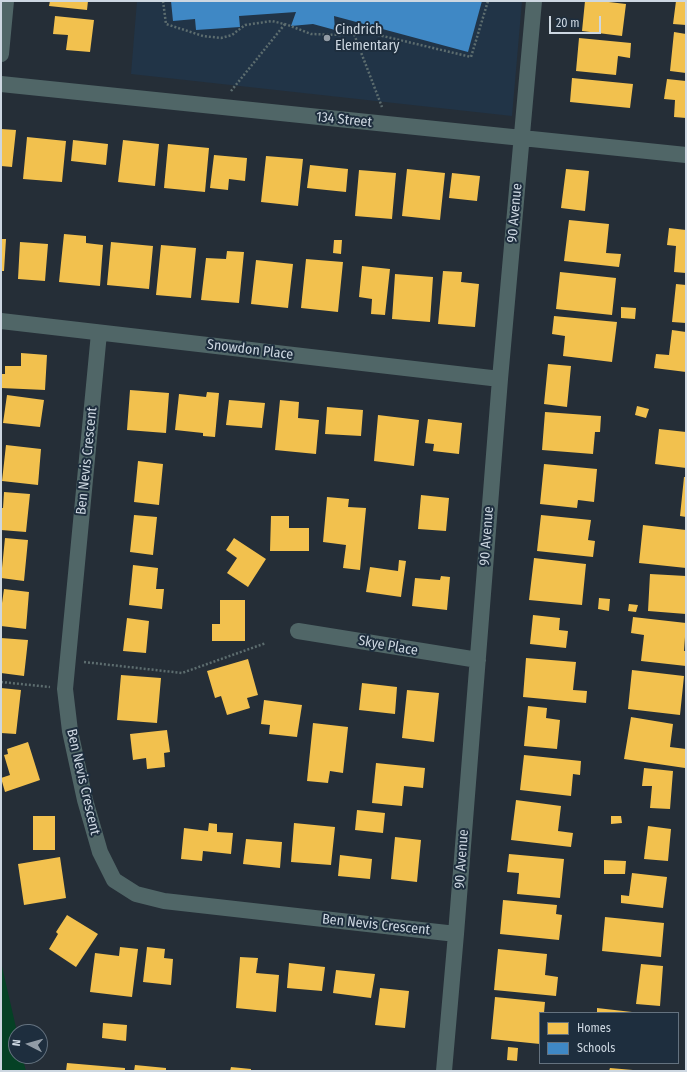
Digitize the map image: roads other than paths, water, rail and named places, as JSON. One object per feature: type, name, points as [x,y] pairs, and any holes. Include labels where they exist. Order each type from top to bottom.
[{"type":"street","points":[[1,54],[6,1]]},
{"type":"street","name":"90 Avenue","points":[[444,1071],[500,379],[534,1]]},
{"type":"street","name":"134 Street","points":[[1,84],[686,155]]},
{"type":"street","name":"Snowdon Place","points":[[1,321],[500,379]]},
{"type":"street","name":"Ben Nevis Crescent","points":[[99,333],[65,689],[70,731],[85,800],[100,852],[114,880],[136,894],[164,901],[456,934]]},
{"type":"street","name":"Skye Place","points":[[298,631],[451,657],[478,660]]},
{"type":"place","name":"Cindrich Elementary","points":[[327,38]]}]
